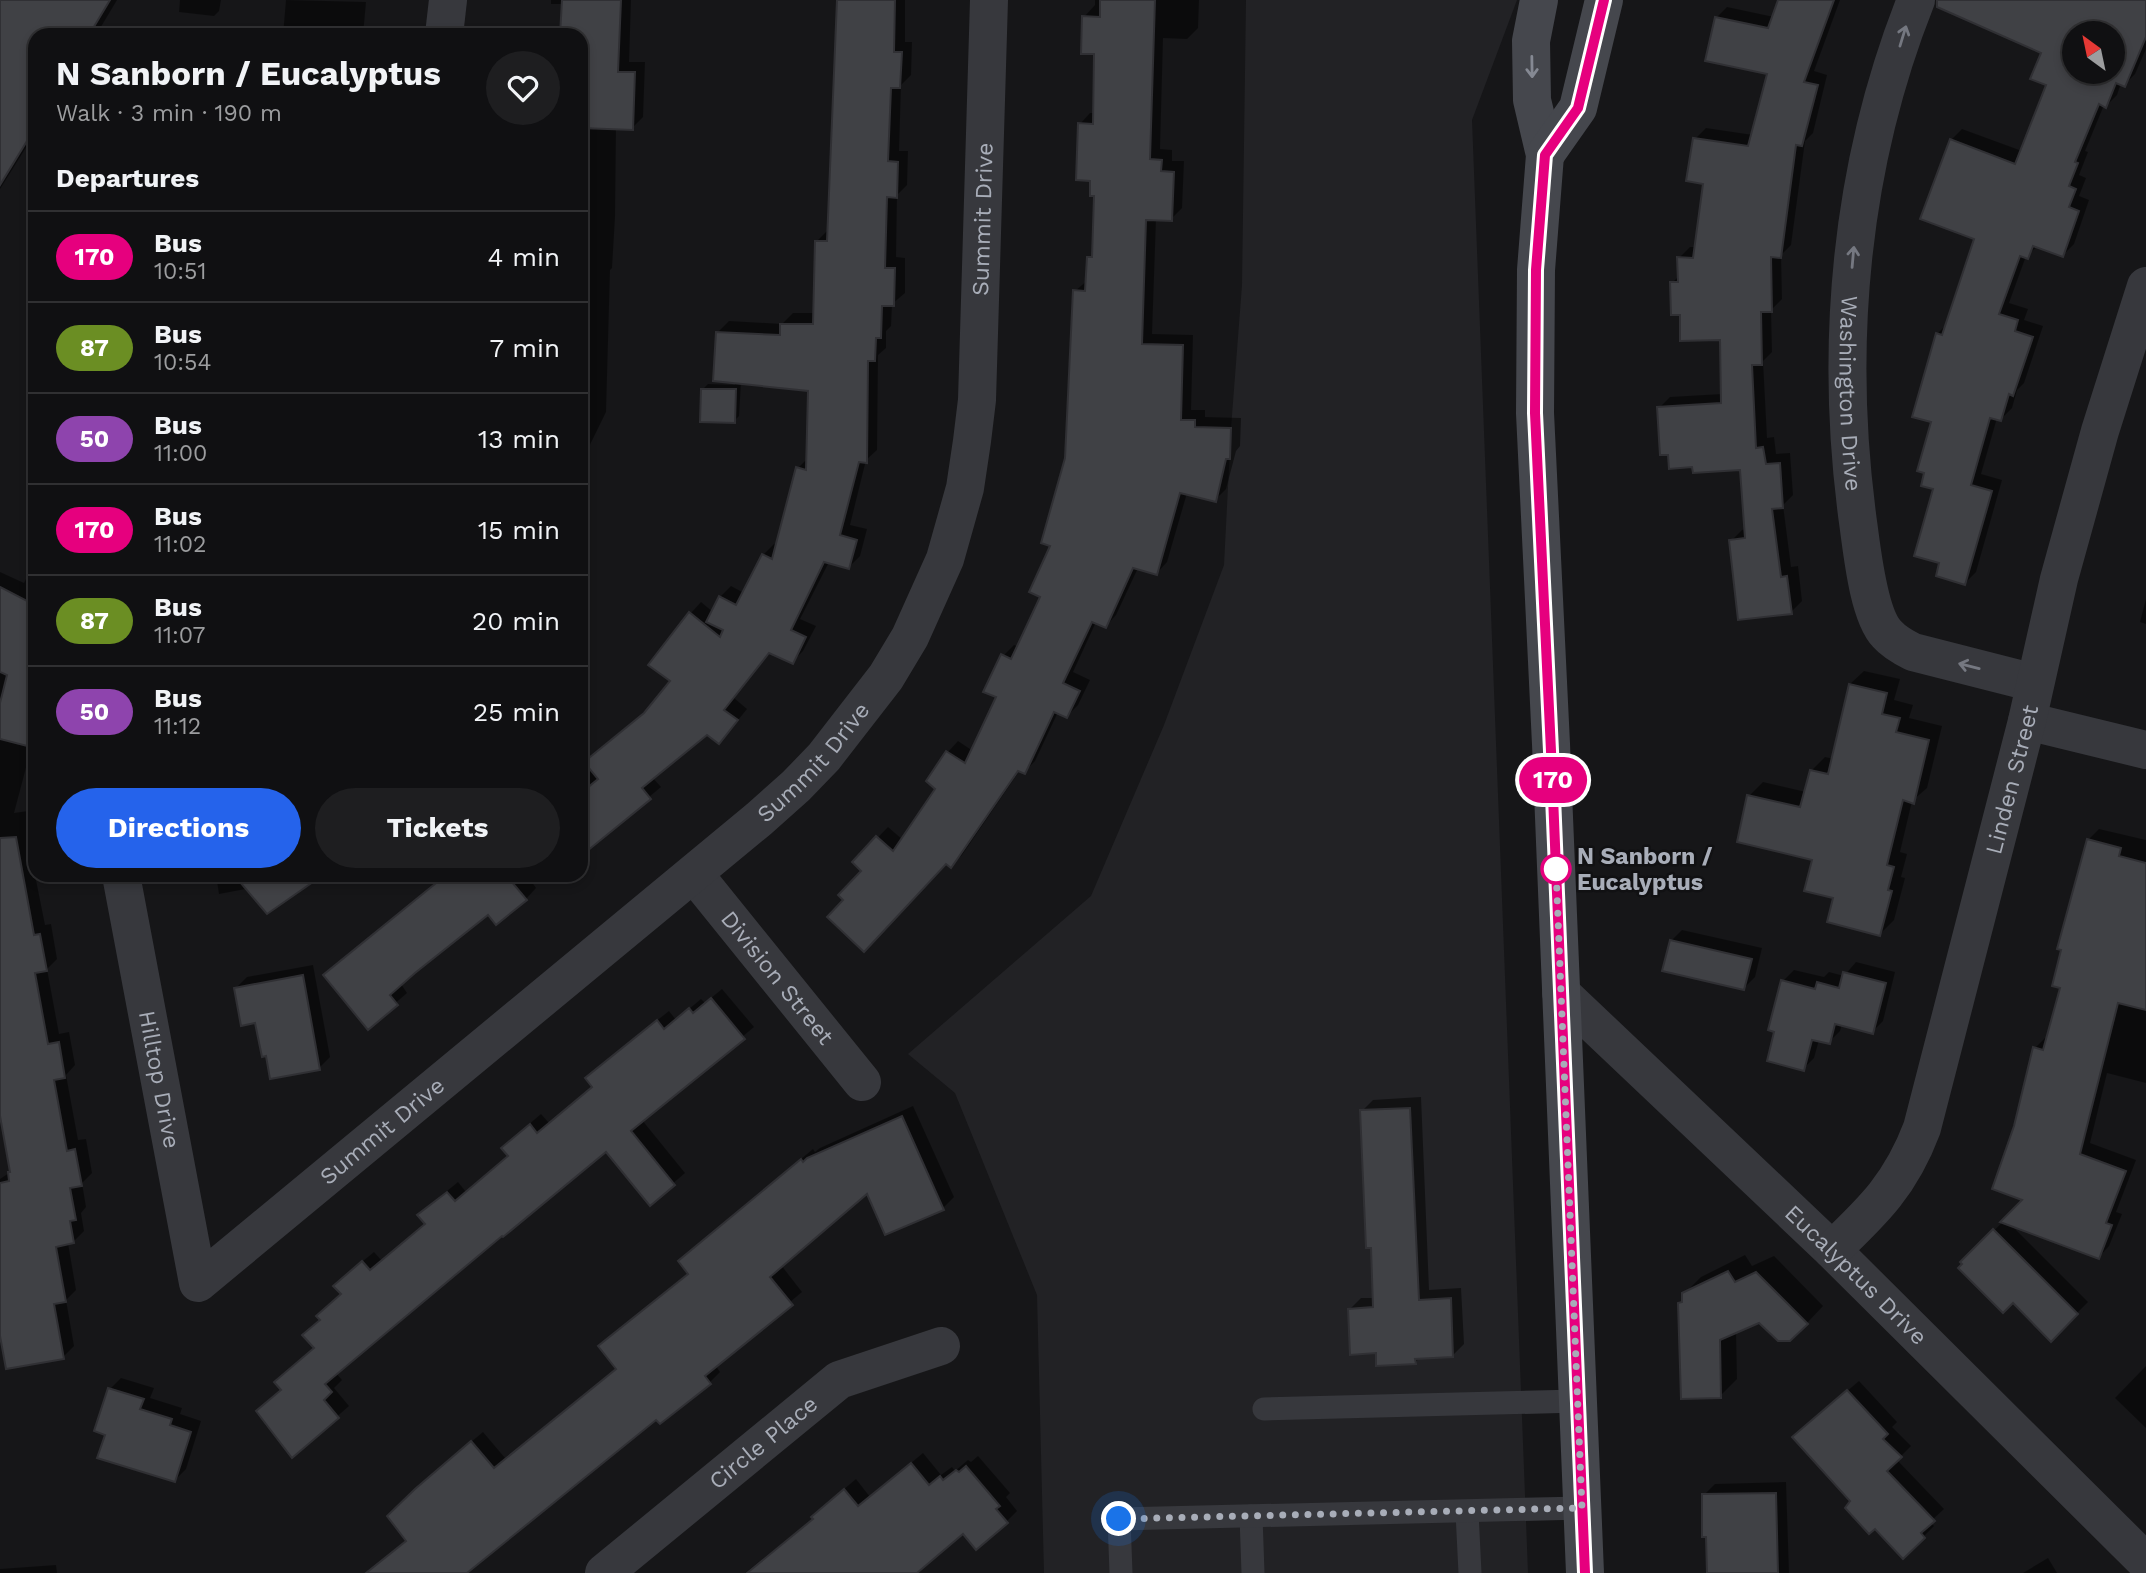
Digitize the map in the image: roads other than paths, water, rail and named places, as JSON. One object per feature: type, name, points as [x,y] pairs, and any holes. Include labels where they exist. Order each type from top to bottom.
[{"type":"main road","points":[[1539,0],[1531,41],[1532,100],[1545,155],[1536,270],[1535,413],[1585,1573]]},
{"type":"main road","points":[[1545,155],[1578,108],[1604,0]]},
{"type":"street","points":[[445,28],[448,0]]},
{"type":"street","name":"Summit Drive","points":[[198,1283],[694,874],[796,786],[852,723],[886,677],[910,637],[945,559],[965,488],[977,400],[989,0]]},
{"type":"street","name":"Washington Drive","points":[[1916,0],[1881,106],[1865,172],[1854,244],[1848,312],[1848,428],[1862,554],[1876,619],[1897,644],[1913,652],[2035,683]]},
{"type":"street","name":"Linden Street","points":[[1832,1250],[1871,1213],[1895,1183],[1913,1153],[1922,1128],[2027,721],[2059,579],[2096,442],[2146,286]]},
{"type":"street","points":[[2027,721],[2146,750]]},
{"type":"street","name":"Division Street","points":[[694,874],[862,1082]]},
{"type":"street","name":"Hilltop Drive","points":[[122,882],[198,1283]]},
{"type":"street","name":"Eucalyptus Drive","points":[[1561,993],[1832,1250],[2146,1562]]},
{"type":"street","name":"Circle Place","points":[[604,1573],[839,1380],[941,1346]]},
{"type":"lane","points":[[1264,1409],[1578,1401]]},
{"type":"lane","points":[[1121,1573],[1119,1519],[1582,1508]]},
{"type":"lane","points":[[1467,1512],[1470,1573]]},
{"type":"lane","points":[[1251,1516],[1253,1573]]},
{"type":"place","name":"N Sanborn / Eucalyptus","points":[[1556,869]]}]
